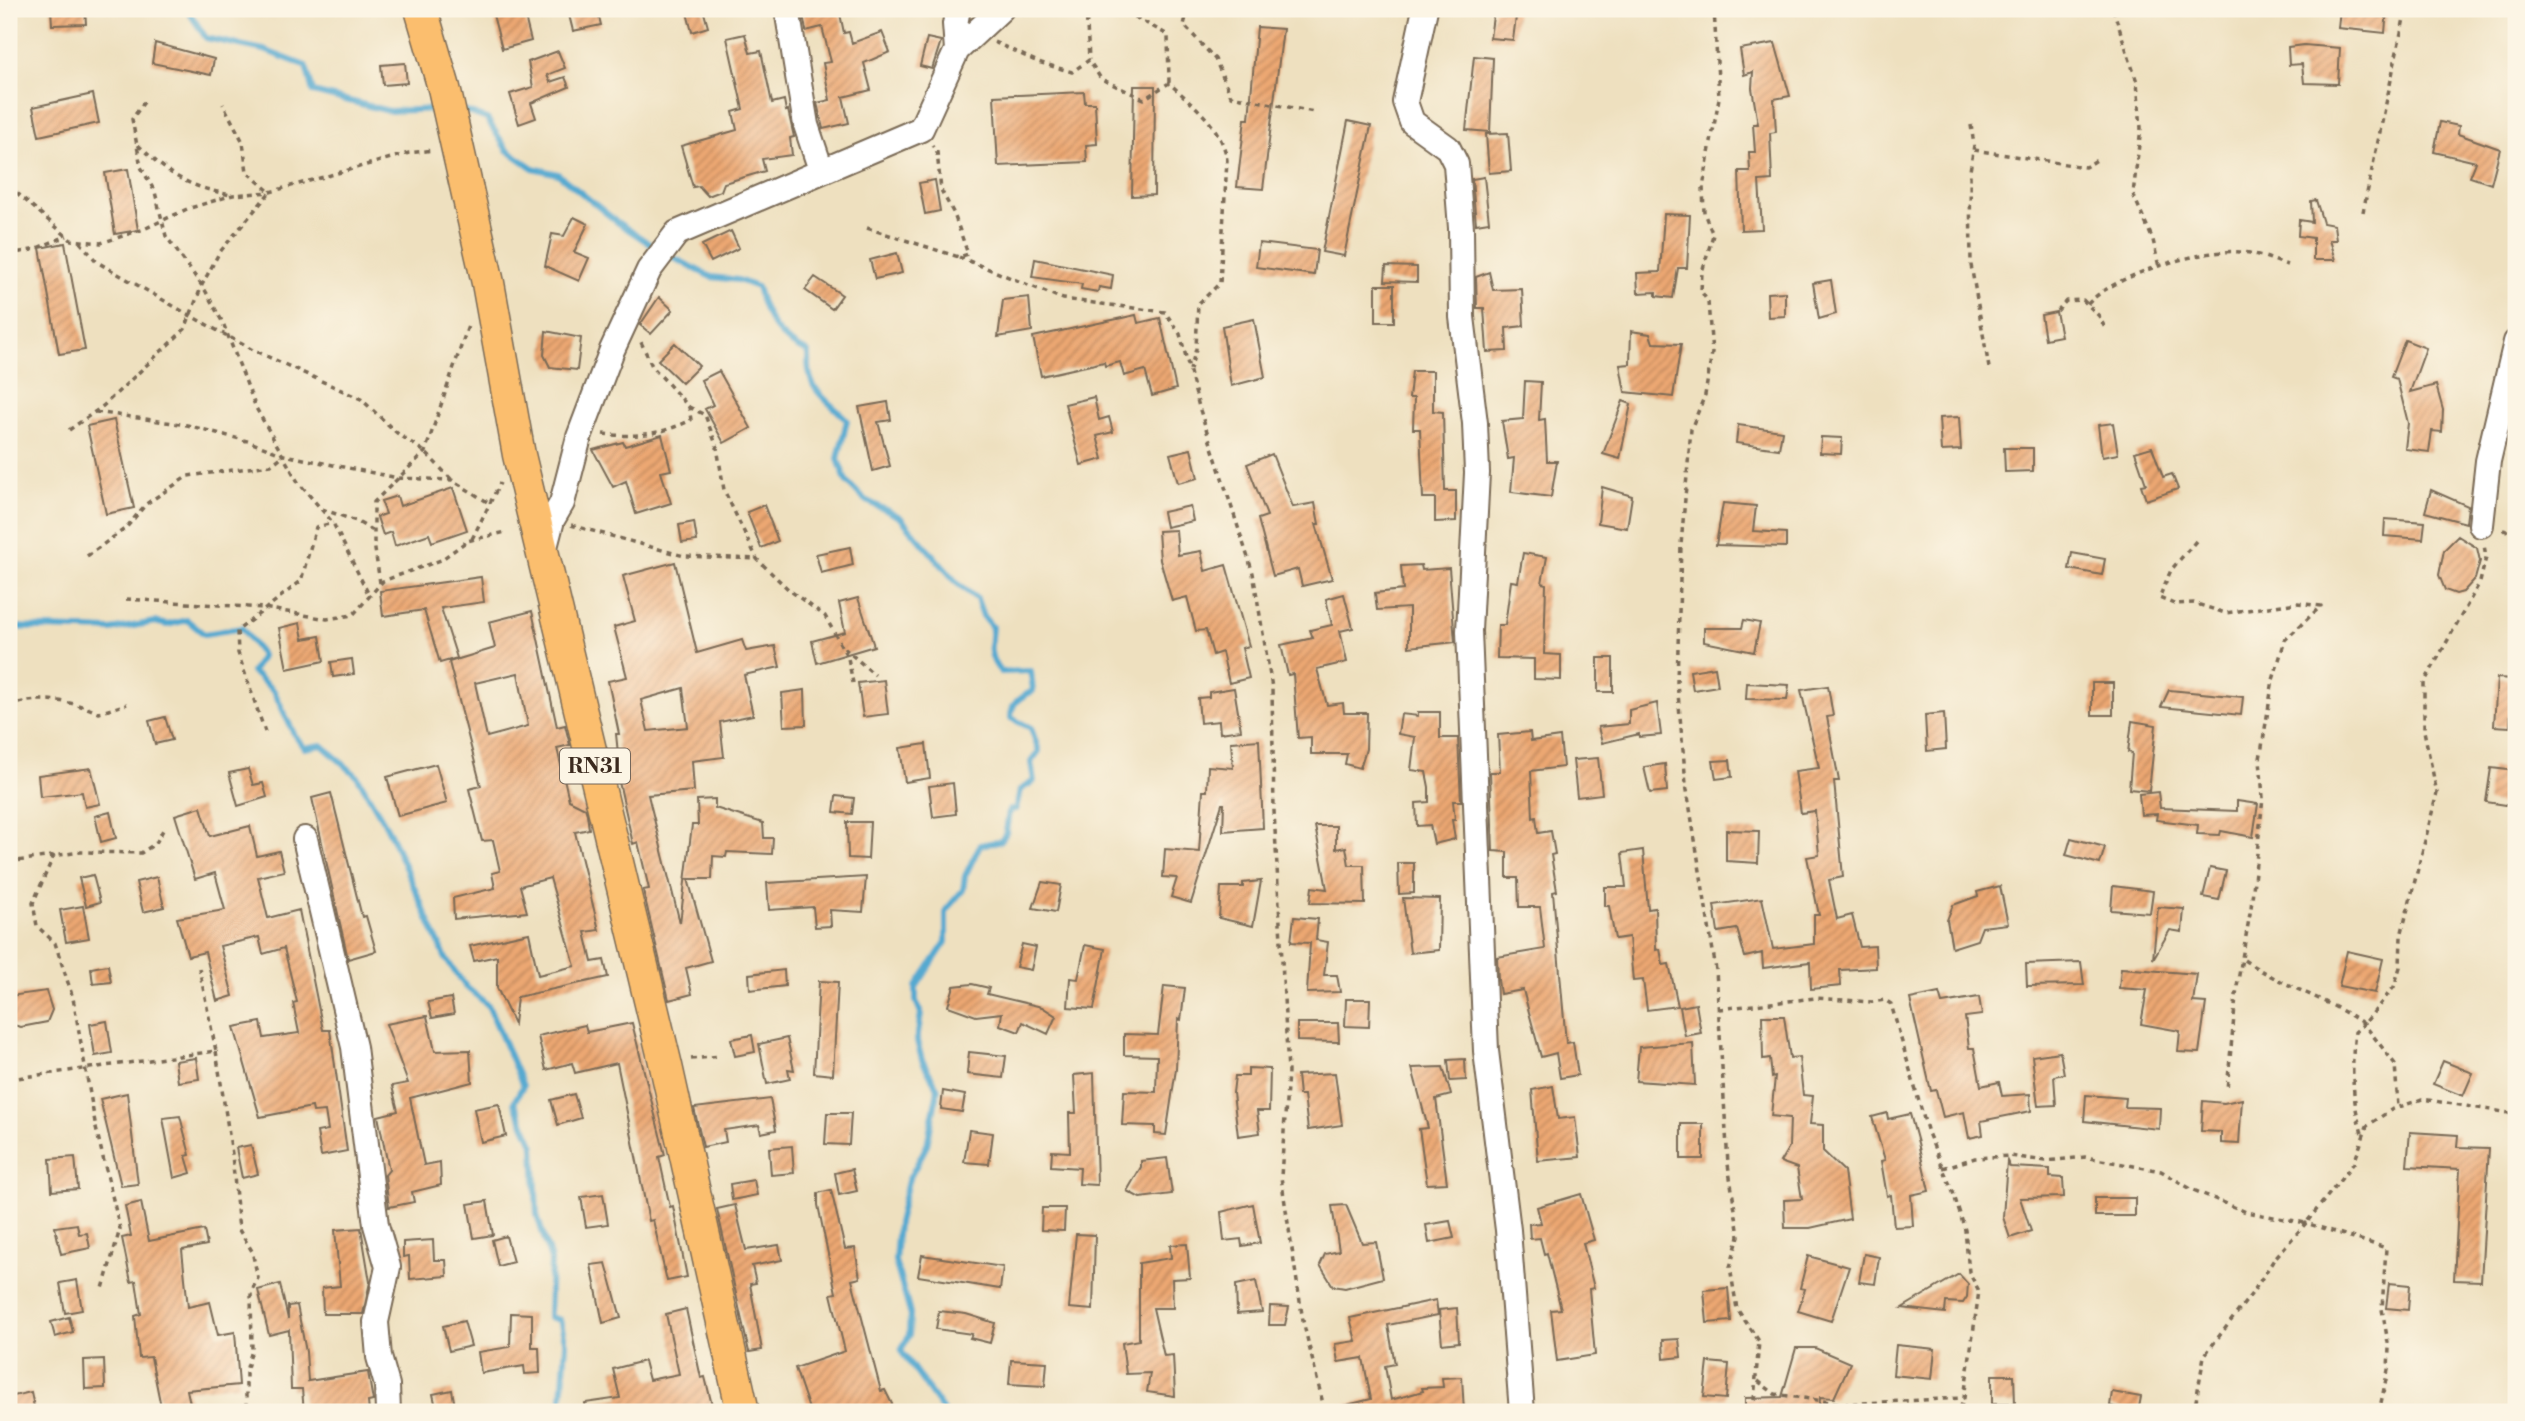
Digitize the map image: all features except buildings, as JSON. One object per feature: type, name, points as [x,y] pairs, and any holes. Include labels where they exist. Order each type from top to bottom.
[{"type":"main road","name":"RN31","points":[[421,9],[444,88],[488,283],[519,456],[666,1066],[743,1412]]},
{"type":"street","points":[[787,9],[806,125],[821,170]]},
{"type":"street","points":[[958,9],[955,24],[965,41]]},
{"type":"street","points":[[544,551],[553,517],[562,503],[581,431],[628,316],[649,270],[673,236],[921,129],[965,41],[1001,9]]},
{"type":"street","points":[[1425,9],[1405,102],[1412,122],[1448,148],[1456,164],[1461,228],[1462,317],[1475,423],[1477,473],[1469,631],[1486,1051],[1508,1230],[1522,1412]]},
{"type":"street","points":[[2481,525],[2488,461],[2516,342]]},
{"type":"street","points":[[305,839],[354,1047],[376,1225],[388,1267],[376,1322],[379,1357],[387,1385],[388,1412]]},
{"type":"path","points":[[1086,9],[1089,60],[1101,79],[1144,99],[1169,83]]},
{"type":"path","points":[[1129,9],[1135,17],[1168,35],[1169,83],[1207,117],[1225,145],[1227,160],[1220,283],[1198,304],[1196,349],[1189,371]]},
{"type":"path","points":[[1188,9],[1184,25],[1215,59],[1231,96],[1314,112]]},
{"type":"path","points":[[1714,9],[1719,98],[1703,187],[1704,213],[1713,235],[1702,272],[1701,291],[1707,302],[1712,353],[1705,395],[1691,429],[1681,545],[1677,682],[1686,784],[1716,970],[1728,1164],[1739,1236],[1730,1266],[1737,1308],[1758,1337],[1758,1381],[1753,1412]]},
{"type":"path","points":[[2112,9],[2137,82],[2141,128],[2133,194],[2153,240],[2159,267]]},
{"type":"path","points":[[2363,212],[2406,9]]},
{"type":"path","points":[[965,41],[1072,72],[1089,60]]},
{"type":"path","points":[[144,102],[132,119],[136,144],[141,167],[155,192],[166,236],[202,285],[228,334],[256,408],[299,482],[333,523],[370,597]]},
{"type":"path","points":[[223,104],[243,142],[247,172],[270,192]]},
{"type":"path","points":[[1971,125],[1971,265],[1989,368]]},
{"type":"path","points":[[921,129],[937,152],[941,190],[954,214],[968,254],[959,257]]},
{"type":"path","points":[[9,186],[67,236],[101,243],[233,195],[270,192],[409,153],[454,134]]},
{"type":"path","points":[[136,144],[162,168],[194,187],[233,195]]},
{"type":"path","points":[[1973,150],[2085,167],[2097,160]]},
{"type":"path","points":[[69,430],[95,412],[185,329],[202,285],[219,253],[270,192]]},
{"type":"path","points":[[867,229],[959,257],[1063,299],[1165,312],[1180,334],[1189,371],[1253,573],[1272,688],[1274,811],[1288,1072],[1281,1177],[1303,1321],[1325,1412]]},
{"type":"path","points":[[9,254],[32,250],[67,236]]},
{"type":"path","points":[[78,240],[97,262],[191,316],[251,349],[361,399],[397,433],[425,452],[452,480],[489,503]]},
{"type":"path","points":[[2088,304],[2105,287],[2159,267],[2220,252],[2259,254],[2287,265]]},
{"type":"path","points":[[380,584],[374,532],[374,502],[425,452],[446,396],[461,337],[488,283]]},
{"type":"path","points":[[2057,311],[2066,301],[2083,300],[2099,316],[2106,330]]},
{"type":"path","points":[[628,316],[652,366],[689,407],[705,415],[717,447],[724,491],[757,559],[789,590],[825,617],[848,658],[853,683]]},
{"type":"path","points":[[581,431],[634,438],[675,428],[691,420],[689,407]]},
{"type":"path","points":[[95,412],[187,425],[247,441],[284,455],[398,478],[452,480]]},
{"type":"path","points":[[88,556],[126,528],[146,504],[188,476],[271,465],[284,455]]},
{"type":"path","points":[[472,540],[489,503],[519,456]]},
{"type":"path","points":[[320,508],[356,521],[374,532]]},
{"type":"path","points":[[553,517],[614,539],[684,556],[757,559]]},
{"type":"path","points":[[265,732],[238,653],[237,631],[256,619],[264,608],[277,602],[301,581],[316,527],[333,523]]},
{"type":"path","points":[[2362,1133],[2356,1113],[2355,1032],[2394,987],[2400,967],[2401,936],[2437,793],[2424,731],[2424,683],[2480,582],[2486,557],[2481,525],[2516,533]]},
{"type":"path","points":[[126,599],[264,608],[327,619],[353,615],[380,584],[441,560],[472,540],[506,532]]},
{"type":"path","points":[[2196,541],[2171,570],[2159,598],[2175,604],[2194,604],[2225,613],[2297,603],[2321,606],[2285,640],[2273,680],[2260,759],[2263,797],[2244,960],[2236,998],[2227,1089]]},
{"type":"path","points":[[842,647],[875,675]]},
{"type":"path","points":[[9,706],[47,700],[80,704],[99,713],[127,704]]},
{"type":"path","points":[[9,862],[54,855],[141,853],[156,843],[163,830]]},
{"type":"path","points":[[54,855],[33,903],[37,926],[55,943],[73,998],[96,1128],[120,1229],[102,1292]]},
{"type":"path","points":[[2244,960],[2271,979],[2309,993],[2364,1024],[2395,1064],[2399,1107]]},
{"type":"path","points":[[199,968],[216,1051],[232,1154],[239,1230],[252,1251],[258,1278],[251,1292],[252,1350],[246,1371],[246,1412]]},
{"type":"path","points":[[1719,1009],[1815,998],[1889,1001],[1928,1133],[1965,1230],[1969,1272],[1980,1296],[1964,1398],[1959,1412]]},
{"type":"path","points":[[9,1079],[216,1051]]},
{"type":"path","points":[[666,1066],[705,1056],[720,1056]]},
{"type":"path","points":[[2194,1412],[2204,1356],[2253,1292],[2275,1258],[2354,1163],[2362,1133],[2367,1126],[2399,1107],[2422,1099],[2516,1114]]},
{"type":"path","points":[[1943,1168],[1975,1158],[2010,1156],[2046,1161],[2085,1157],[2161,1171],[2190,1189],[2246,1212],[2306,1223],[2386,1248],[2382,1309],[2389,1348],[2388,1370],[2379,1412]]},
{"type":"path","points":[[1758,1381],[1775,1394],[1844,1404],[1964,1398]]},
{"type":"waterway","points":[[187,9],[206,38],[264,50],[306,66],[313,92],[389,111],[439,109]]},
{"type":"waterway","points":[[457,108],[487,119],[507,150],[533,168],[558,174],[617,222],[656,248]]},
{"type":"waterway","points":[[670,256],[711,277],[738,280],[757,287],[768,318],[780,334],[808,352],[810,376],[817,391],[847,420],[838,459],[846,481],[865,500],[900,517],[958,584],[977,599],[983,616],[992,627],[992,657],[1001,672],[1031,671],[1033,691],[1017,701],[1011,718],[1031,728],[1039,751],[1031,762],[1034,781],[1020,790],[1016,809],[1009,810],[1006,833],[1001,841],[980,845],[965,876],[963,890],[946,910],[946,942],[916,987],[916,1001],[921,1013],[917,1041],[922,1060],[938,1089],[927,1145],[908,1181],[898,1223],[895,1261],[910,1313],[909,1335],[901,1351],[944,1412]]},
{"type":"waterway","points":[[9,627],[111,630],[155,622],[167,625],[187,620],[204,634],[242,628],[262,656],[252,672],[274,691],[294,734],[304,748],[322,745],[357,776],[388,829],[446,959],[466,987],[488,1005],[523,1086],[514,1102],[534,1146],[537,1215],[551,1260],[549,1317],[560,1320],[566,1344],[561,1412]]}]
